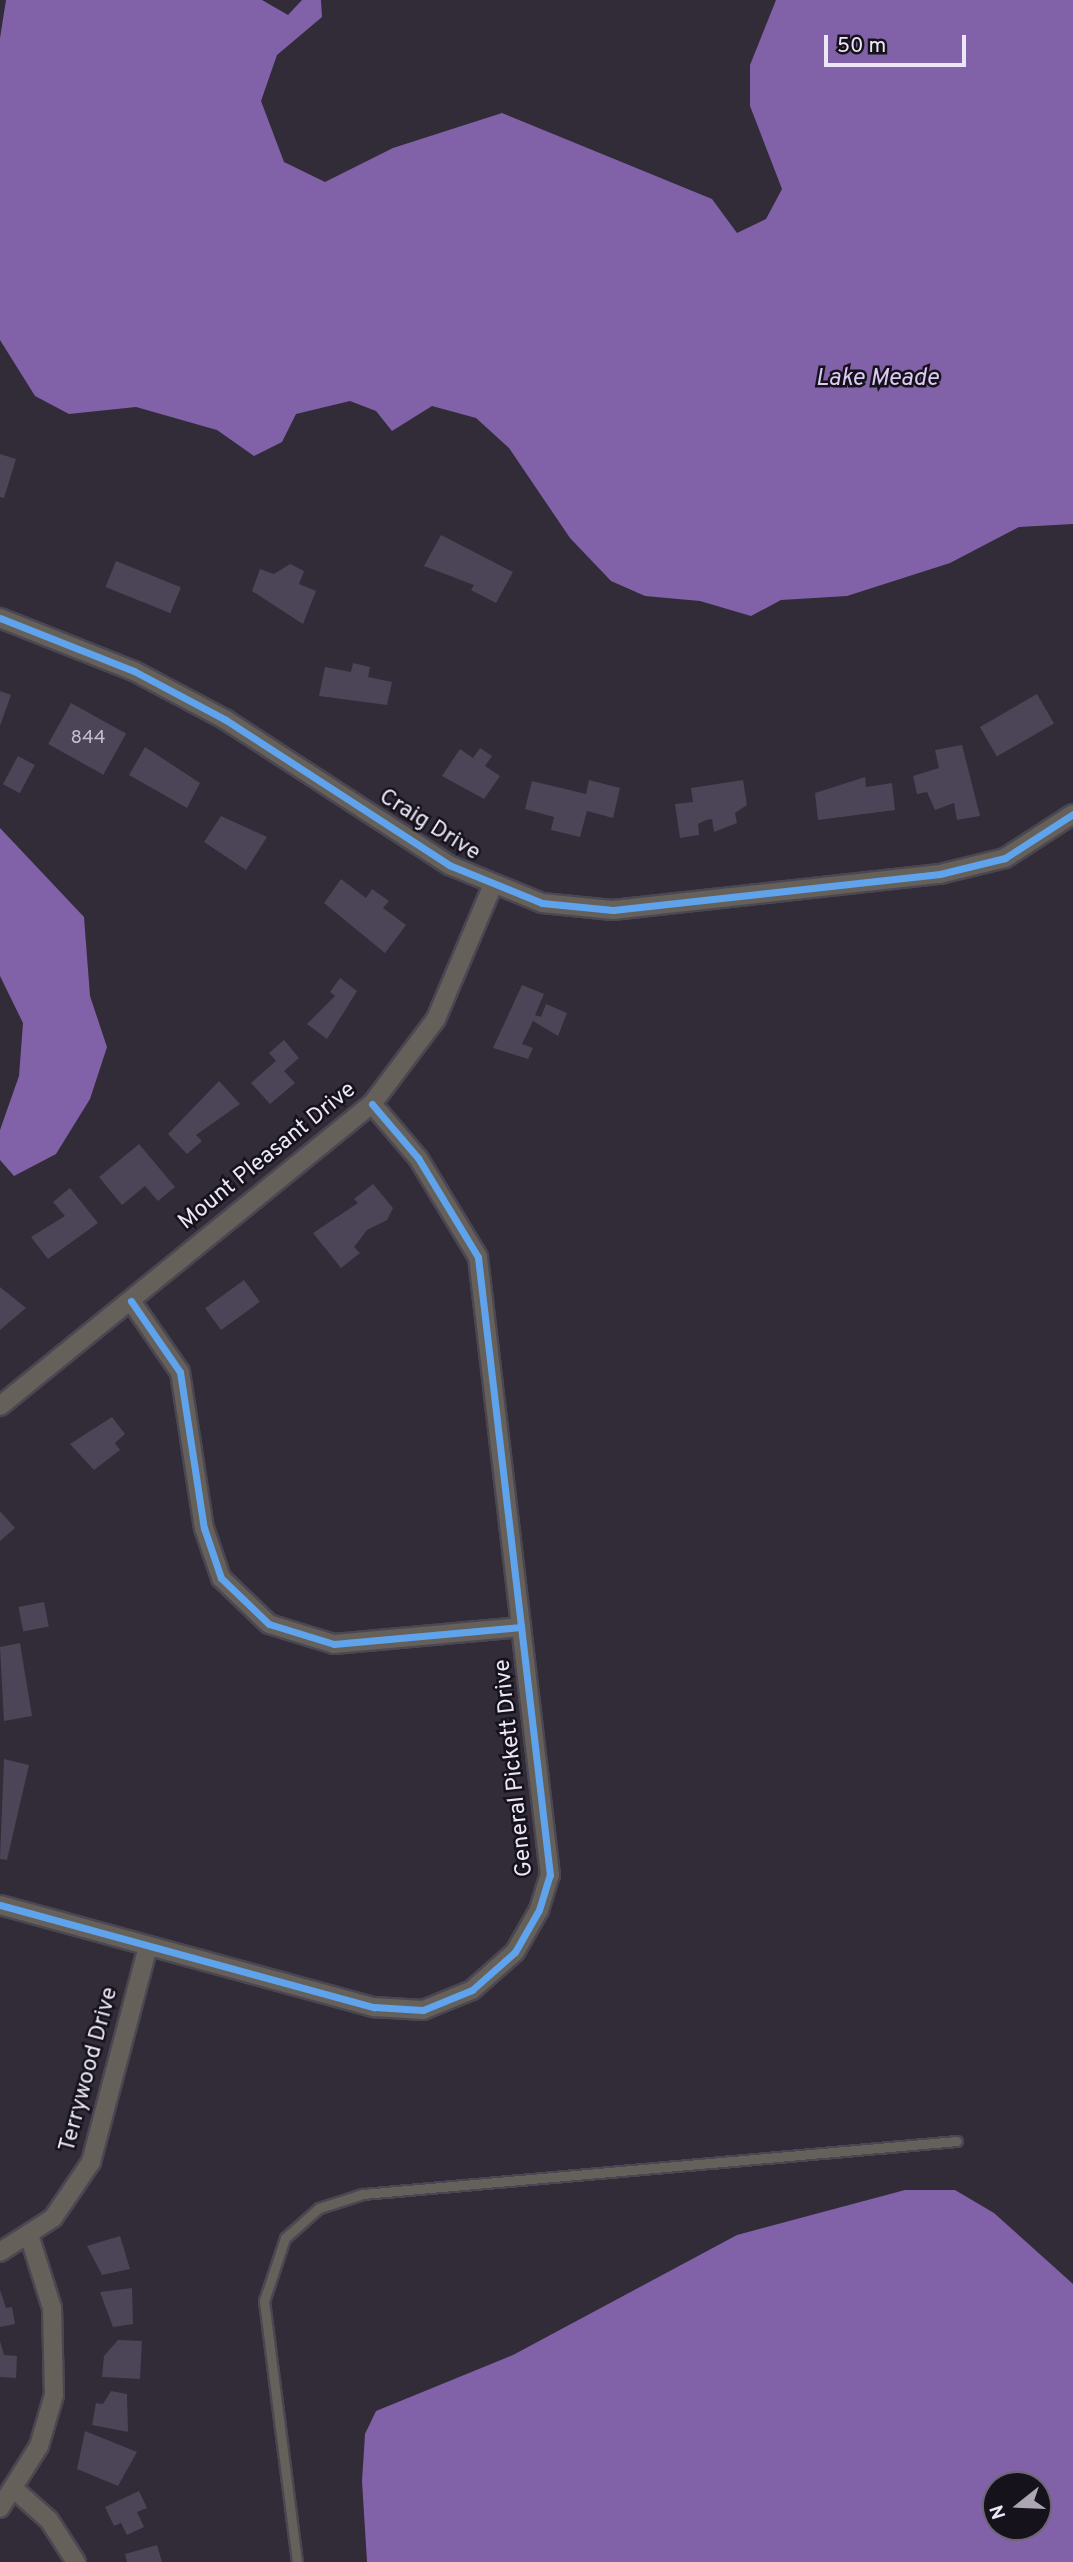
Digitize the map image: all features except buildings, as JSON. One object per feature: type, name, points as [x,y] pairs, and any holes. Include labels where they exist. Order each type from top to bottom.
[{"type":"street","name":"Craig Drive","points":[[0,618],[134,671],[226,720],[408,840],[492,887],[542,903],[613,911],[940,874],[1005,858],[1073,814]]},
{"type":"street","name":"Mount Pleasant Drive","points":[[0,1406],[372,1104],[436,1019],[492,887]]},
{"type":"street","name":"General Pickett Drive","points":[[0,1905],[374,2007],[423,2010],[472,1990],[515,1952],[540,1910],[550,1875],[478,1257],[418,1158],[372,1104]]},
{"type":"street","points":[[131,1301],[180,1372],[204,1528],[221,1578],[269,1624],[334,1644],[521,1627]]},
{"type":"street","name":"Terrywood Drive","points":[[0,2252],[30,2238],[69,2199],[91,2162],[148,1946]]},
{"type":"street","points":[[0,2508],[14,2489],[47,2421],[57,2367],[52,2308],[30,2238]]},
{"type":"street","points":[[14,2489],[49,2520],[76,2562]]},
{"type":"lane","points":[[297,2562],[264,2301],[285,2238],[319,2208],[363,2194],[957,2141]]},
{"type":"water","name":"Lake Meade","points":[[6,0],[262,0],[288,15],[302,0],[321,0],[322,17],[277,55],[261,101],[284,162],[325,182],[393,148],[502,113],[712,199],[737,233],[766,219],[782,189],[750,106],[750,65],[776,0],[1073,0],[1073,524],[1019,527],[950,563],[847,596],[781,600],[751,616],[700,601],[645,596],[611,581],[570,538],[509,448],[476,418],[432,406],[392,431],[376,411],[350,401],[296,414],[282,442],[254,456],[217,430],[136,407],[69,414],[35,396],[0,340],[0,38]]},
{"type":"water","points":[[0,828],[84,917],[90,996],[107,1047],[90,1099],[56,1154],[14,1176],[0,1160],[0,1130],[19,1076],[23,1023],[0,976]]},
{"type":"water","points":[[905,2190],[955,2190],[994,2213],[1073,2284],[1073,2562],[367,2562],[362,2481],[365,2434],[376,2411],[513,2355],[737,2235]]},
{"type":"cycle path","points":[[0,618],[134,671],[226,720],[449,865],[542,903],[613,910],[940,874],[1005,858],[1073,814]]},
{"type":"cycle path","points":[[0,1905],[374,2007],[423,2010],[472,1990],[515,1952],[539,1910],[550,1875],[478,1257],[418,1158],[372,1104]]},
{"type":"cycle path","points":[[131,1301],[180,1372],[204,1528],[221,1578],[269,1624],[334,1644],[521,1627]]}]
